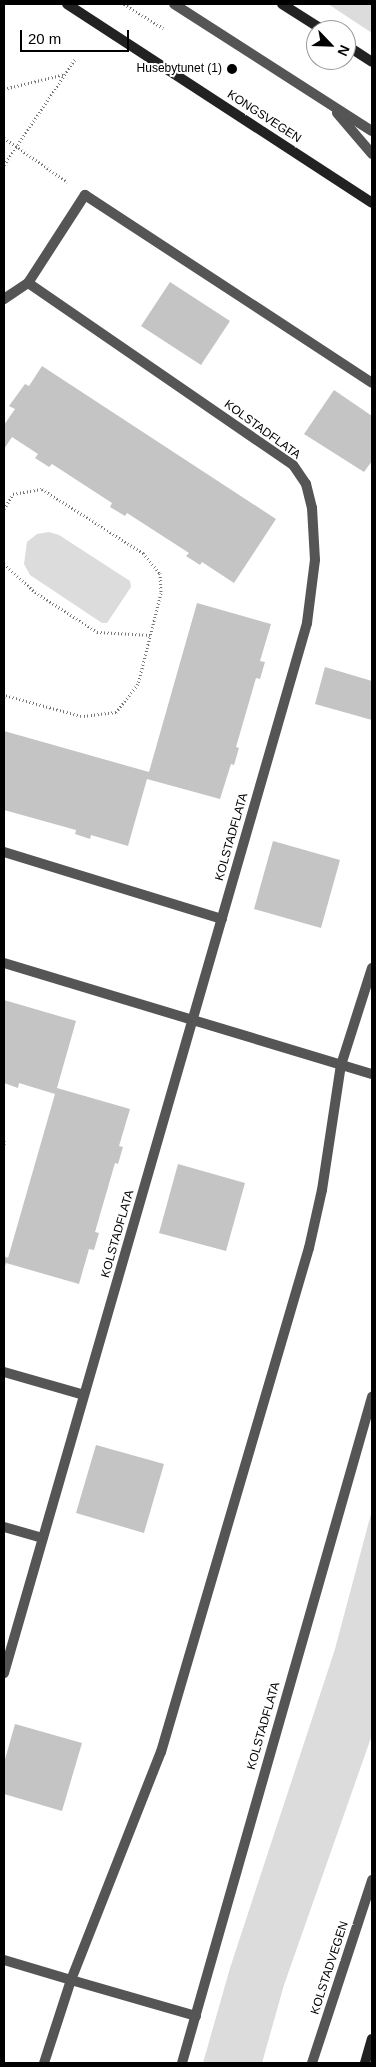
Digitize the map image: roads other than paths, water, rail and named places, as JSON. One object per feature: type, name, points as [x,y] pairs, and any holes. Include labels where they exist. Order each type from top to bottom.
[{"type":"street","name":"KONGSVEGEN","points":[[67,4],[372,203]]},
{"type":"street","points":[[174,4],[372,131]]},
{"type":"street","points":[[282,4],[307,20]]},
{"type":"street","points":[[356,52],[372,62]]},
{"type":"street","points":[[330,104],[372,154]]},
{"type":"street","points":[[4,299],[28,283],[85,195],[372,384]]},
{"type":"street","name":"KOLSTADFLATA","points":[[4,1673],[307,623],[315,560],[312,508],[306,484],[293,465],[28,283]]},
{"type":"street","points":[[4,852],[222,919]]},
{"type":"street","points":[[4,963],[193,1022],[372,1074]]},
{"type":"street","points":[[44,2063],[71,1980],[161,1752],[309,1248],[322,1190],[341,1065],[372,968]]},
{"type":"street","points":[[4,1372],[84,1395]]},
{"type":"street","name":"KOLSTADFLATA","points":[[182,2063],[372,1397]]},
{"type":"street","points":[[4,1527],[42,1538]]},
{"type":"street","name":"KOLSTADVEGEN","points":[[312,2063],[372,1880]]},
{"type":"street","points":[[4,1960],[196,2016]]},
{"type":"street","points":[[365,2063],[372,2039]]},
{"type":"place","name":"Husebytunet (1)","points":[[232,69]]}]
